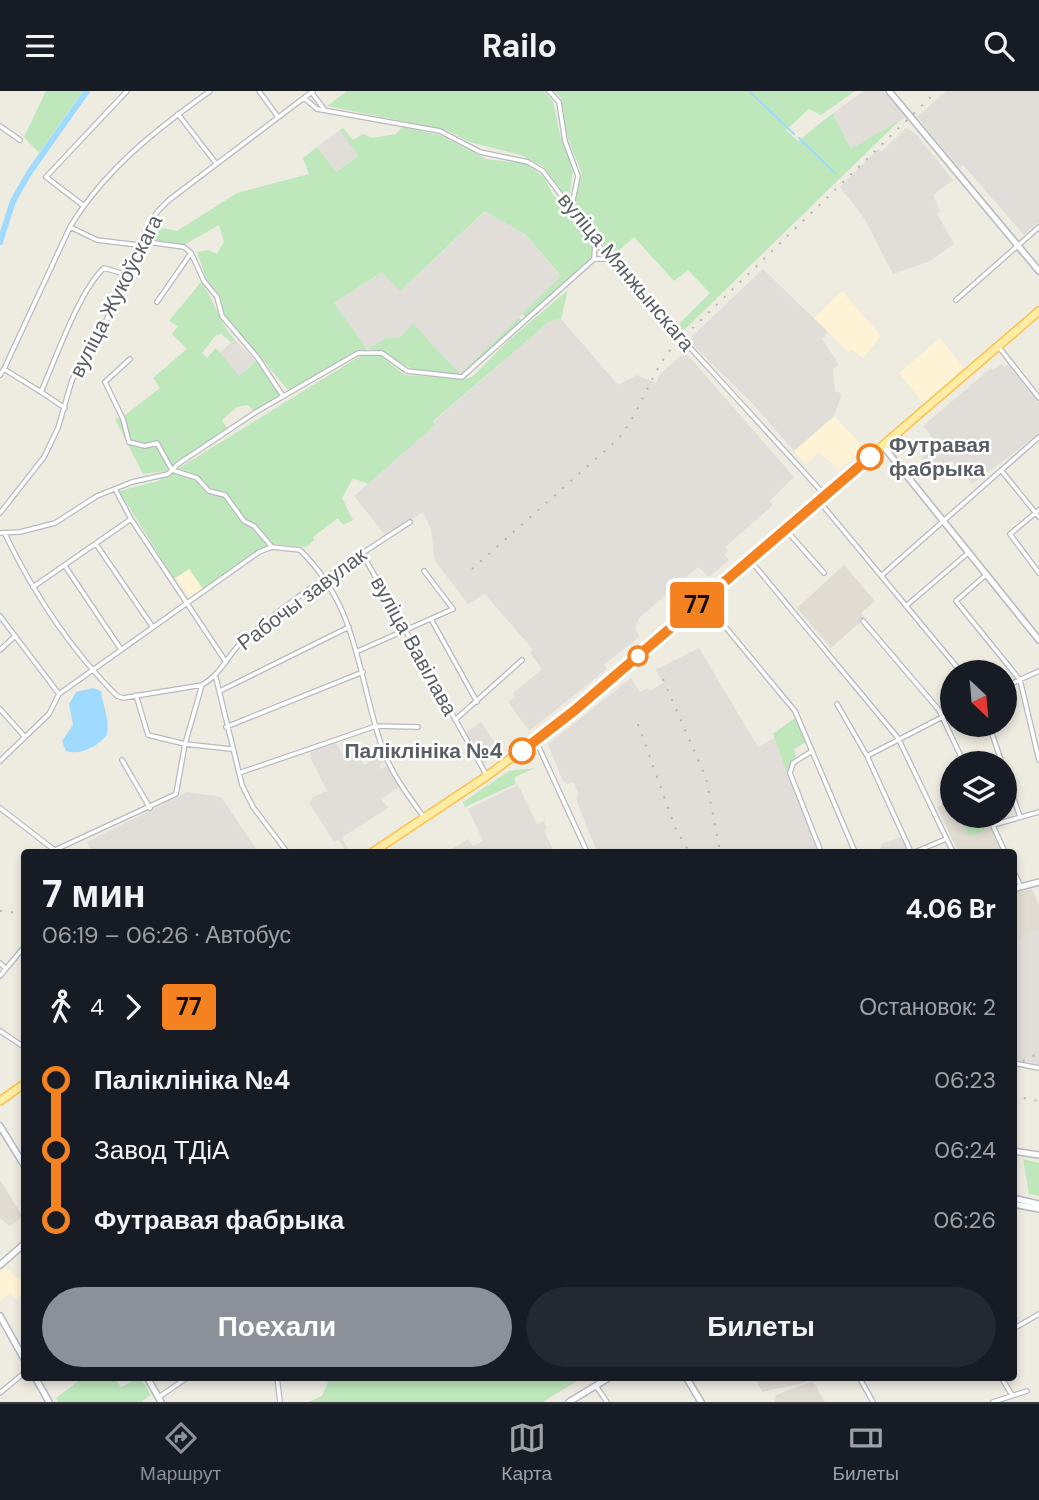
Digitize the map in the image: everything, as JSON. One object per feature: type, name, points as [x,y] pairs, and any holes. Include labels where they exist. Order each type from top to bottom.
[{"type":"main road","points":[[378,849],[536,741],[1039,311]]},
{"type":"main road","points":[[0,1101],[21,1086]]},
{"type":"street","points":[[84,206],[46,177],[127,91]]},
{"type":"street","points":[[0,375],[70,227],[84,206],[136,146],[210,91]]},
{"type":"street","points":[[259,91],[278,117]]},
{"type":"street","points":[[549,91],[559,102],[565,141],[578,176],[570,211]]},
{"type":"street","points":[[889,91],[1039,271]]},
{"type":"street","points":[[312,92],[326,110]]},
{"type":"street","name":"вуліца Жукоўскага","points":[[0,513],[44,457],[65,408],[72,380],[107,319],[124,274],[157,212],[169,199],[312,92]]},
{"type":"street","name":"вуліца Мянжынскага","points":[[304,98],[317,109],[440,131],[480,152],[528,162],[543,171],[595,243],[822,498],[906,607],[951,660]]},
{"type":"street","points":[[177,114],[216,163]]},
{"type":"street","points":[[1,128],[20,141]]},
{"type":"street","points":[[70,227],[97,240],[184,247],[191,253],[204,281],[217,297],[222,316],[257,357],[283,396]]},
{"type":"street","points":[[956,300],[1039,227]]},
{"type":"street","points":[[594,260],[595,243]]},
{"type":"street","name":"вуліца Жукоўскага","points":[[157,302],[191,253]]},
{"type":"street","points":[[285,849],[247,798],[231,749],[216,678],[202,685],[117,696],[90,669],[33,587],[2,533],[55,523],[97,496],[132,482],[168,474],[283,396],[358,353],[382,353],[407,370],[462,377],[594,260],[609,259]]},
{"type":"street","points":[[41,392],[83,299],[99,274],[104,268],[124,274]]},
{"type":"street","points":[[998,346],[1039,398]]},
{"type":"street","points":[[130,359],[105,382],[123,419],[125,436],[135,445],[157,443],[172,470],[197,478],[209,491],[225,495],[244,521],[254,526],[272,547]]},
{"type":"street","points":[[4,369],[65,408]]},
{"type":"street","points":[[882,575],[1039,437]]},
{"type":"street","points":[[883,446],[1039,641]]},
{"type":"street","points":[[1001,470],[1038,513],[1010,534],[1039,573]]},
{"type":"street","points":[[115,489],[131,519],[226,662]]},
{"type":"street","points":[[33,587],[131,519]]},
{"type":"street","name":"Рабочы завулак","points":[[216,678],[246,638],[362,553],[411,522]]},
{"type":"street","points":[[785,529],[824,573]]},
{"type":"street","points":[[96,544],[152,626]]},
{"type":"street","points":[[0,761],[49,714],[58,694],[90,669],[259,552],[272,547],[300,549],[326,579],[349,627],[358,651],[387,761],[424,818]]},
{"type":"street","points":[[906,607],[969,552]]},
{"type":"street","name":"вуліца Вавілава","points":[[362,553],[487,776]]},
{"type":"street","points":[[750,560],[898,738],[952,849]]},
{"type":"street","points":[[64,565],[120,648]]},
{"type":"street","points":[[358,651],[453,609],[424,571]]},
{"type":"street","points":[[987,574],[956,601],[1020,680],[1039,760]]},
{"type":"street","points":[[703,600],[795,711],[854,849]]},
{"type":"street","points":[[0,616],[58,694]]},
{"type":"street","points":[[431,619],[477,702]]},
{"type":"street","points":[[863,621],[940,715]]},
{"type":"street","points":[[220,691],[349,627]]},
{"type":"street","points":[[0,650],[14,636]]},
{"type":"street","points":[[455,720],[522,660]]},
{"type":"street","points":[[1017,681],[1039,671]]},
{"type":"street","points":[[226,727],[363,672]]},
{"type":"street","points":[[60,849],[171,798],[179,789],[185,744],[202,685]]},
{"type":"street","points":[[136,695],[148,735],[185,744],[231,749]]},
{"type":"street","points":[[837,704],[867,757],[912,849]]},
{"type":"street","points":[[0,709],[25,737]]},
{"type":"street","points":[[867,757],[898,738],[940,718]]},
{"type":"street","points":[[238,773],[376,726],[418,727]]},
{"type":"street","points":[[536,741],[586,849]]},
{"type":"street","points":[[812,751],[793,763],[790,773],[820,849]]},
{"type":"street","points":[[122,760],[150,808]]},
{"type":"street","points":[[0,808],[53,849]]},
{"type":"street","points":[[1017,808],[1020,817]]},
{"type":"street","points":[[1017,818],[1039,812]]},
{"type":"street","points":[[994,828],[1004,849]]},
{"type":"street","points":[[921,849],[947,839]]},
{"type":"street","points":[[1017,878],[1021,887]]},
{"type":"street","points":[[1017,888],[1039,882]]},
{"type":"street","points":[[0,975],[21,950]]},
{"type":"street","points":[[0,963],[5,968]]},
{"type":"street","points":[[0,1031],[21,1045]]},
{"type":"street","points":[[1017,1064],[1039,1067]]},
{"type":"street","points":[[0,1128],[21,1160]]},
{"type":"street","points":[[1017,1152],[1039,1155]]},
{"type":"street","points":[[1017,1199],[1039,1206]]},
{"type":"street","points":[[1017,1204],[1039,1206]]},
{"type":"street","points":[[0,1265],[21,1247]]},
{"type":"street","points":[[1017,1327],[1039,1314]]},
{"type":"street","points":[[0,1316],[21,1354]]},
{"type":"street","points":[[0,1393],[21,1376]]},
{"type":"street","points":[[37,1381],[49,1402]]},
{"type":"street","points":[[149,1381],[160,1400]]},
{"type":"street","points":[[152,1402],[160,1400],[183,1381]]},
{"type":"street","points":[[277,1381],[280,1402]]},
{"type":"street","points":[[569,1402],[604,1381]]},
{"type":"street","points":[[688,1381],[701,1402]]},
{"type":"street","points":[[861,1381],[873,1402]]},
{"type":"street","points":[[1003,1381],[1012,1395]]},
{"type":"street","points":[[596,1386],[607,1402]]},
{"type":"street","points":[[993,1402],[1027,1391]]},
{"type":"shaded area","points":[[864,91],[883,91],[906,117],[852,150],[833,113]]},
{"type":"shaded area","points":[[946,91],[1039,91],[1039,222],[1024,235],[963,165],[959,168],[917,117]]},
{"type":"shaded area","points":[[906,128],[915,133],[953,180],[933,195],[940,211],[937,214],[954,244],[930,261],[893,274],[864,218],[840,187],[878,149],[882,151]]},
{"type":"shaded area","points":[[340,130],[358,156],[336,172],[317,147]]},
{"type":"shaded area","points":[[486,211],[525,234],[561,277],[460,374],[399,338],[386,338],[367,349],[334,303],[382,272],[400,291]]},
{"type":"shaded area","points":[[763,269],[828,332],[822,339],[839,365],[833,369],[835,391],[842,394],[834,416],[794,451],[752,403],[688,340]]},
{"type":"shaded area","points":[[842,291],[881,336],[863,358],[851,349],[848,352],[814,318]]},
{"type":"shaded area","points":[[561,319],[618,385],[637,375],[656,383],[660,374],[685,352],[794,477],[770,501],[773,505],[725,547],[728,551],[724,554],[729,560],[709,577],[698,567],[639,618],[635,629],[640,636],[604,665],[607,669],[529,731],[508,702],[515,697],[512,694],[542,669],[530,653],[533,650],[485,594],[468,604],[435,561],[431,529],[423,512],[386,536],[354,496],[435,425],[433,422],[550,321]]},
{"type":"shaded area","points":[[940,338],[964,368],[924,404],[899,373]]},
{"type":"shaded area","points":[[234,339],[256,361],[239,376],[219,354]]},
{"type":"shaded area","points":[[1001,364],[1004,367],[1008,364],[1039,400],[1039,434],[972,484],[952,461],[935,474],[921,457],[937,443],[923,426],[991,368],[993,370]]},
{"type":"shaded area","points":[[834,416],[864,448],[839,470],[819,452],[806,464],[794,451]]},
{"type":"shaded area","points":[[844,565],[875,601],[861,613],[865,618],[831,648],[797,608]]},
{"type":"shaded area","points":[[189,568],[203,589],[190,598],[176,578]]},
{"type":"shaded area","points":[[699,648],[758,747],[774,738],[818,849],[596,849],[577,802],[578,792],[573,782],[567,784],[562,779],[548,744],[631,678],[640,692],[647,688],[650,691],[663,683],[655,670]]},
{"type":"shaded area","points":[[481,722],[501,752],[482,764],[464,734]]},
{"type":"shaded area","points":[[336,743],[344,756],[354,750],[364,765],[380,755],[384,762],[379,766],[381,769],[387,766],[399,787],[381,799],[388,808],[344,836],[346,849],[339,840],[334,842],[309,803],[313,797],[327,791],[310,752]]},
{"type":"shaded area","points":[[518,785],[537,824],[544,821],[547,828],[544,830],[553,849],[452,849],[468,839],[473,846],[483,841],[468,809]]},
{"type":"shaded area","points":[[187,792],[221,797],[256,849],[90,849],[87,842]]},
{"type":"shaded area","points":[[947,828],[991,828],[1001,849],[957,849]]},
{"type":"shaded area","points":[[902,836],[908,849],[878,849],[882,847],[881,844]]},
{"type":"shaded area","points":[[1032,889],[1039,906],[1039,929],[1017,944],[1017,892]]},
{"type":"shaded area","points":[[1039,929],[1039,1065],[1017,1060],[1017,944]]},
{"type":"shaded area","points":[[0,1180],[21,1214],[21,1218],[9,1226],[0,1218]]},
{"type":"shaded area","points":[[6,1267],[16,1278],[21,1278],[21,1295],[16,1299],[11,1294],[0,1300],[0,1272]]},
{"type":"shaded area","points":[[757,1381],[807,1381],[807,1382],[762,1392]]},
{"type":"shaded area","points":[[813,1381],[825,1402],[775,1402],[776,1395]]},
{"type":"green space","points":[[46,91],[83,91],[39,153],[24,137]]},
{"type":"green space","points":[[347,91],[544,91],[553,101],[561,139],[573,168],[569,201],[544,167],[521,155],[469,142],[447,130],[327,106]]},
{"type":"green space","points":[[554,91],[855,91],[821,115],[809,109],[786,130],[798,141],[833,113],[851,149],[900,120],[682,332],[676,327],[710,293],[688,270],[674,281],[634,237],[613,256],[573,209],[582,174],[568,139],[561,98]]},
{"type":"green space","points":[[402,127],[440,135],[486,159],[526,164],[544,177],[552,193],[593,244],[592,256],[568,284],[526,317],[522,314],[561,276],[525,234],[485,211],[400,291],[382,272],[334,303],[367,349],[289,391],[224,315],[220,296],[206,278],[197,252],[208,250],[217,254],[224,242],[219,225],[184,245],[146,238],[155,226],[177,231],[237,193],[309,174],[303,158],[317,147],[336,172],[358,156],[340,130],[343,128],[353,140],[363,134],[372,138],[396,134]]},
{"type":"green space","points":[[201,282],[234,339],[231,342],[221,334],[216,335],[202,353],[207,358],[216,348],[239,376],[256,361],[279,395],[273,403],[254,411],[248,405],[237,407],[222,420],[227,428],[167,471],[143,474],[115,419],[125,415],[160,388],[153,378],[187,349],[172,334],[178,326],[169,321]]},
{"type":"green space","points":[[568,290],[561,319],[550,321],[433,421],[435,425],[368,484],[353,478],[342,498],[353,520],[343,525],[338,518],[313,537],[314,540],[306,547],[275,544],[257,550],[203,589],[189,569],[174,579],[119,491],[158,481],[360,356],[378,354],[405,375],[464,379],[472,377],[509,340]]},
{"type":"green space","points":[[519,317],[523,324],[467,372],[460,374]]},
{"type":"green space","points":[[413,324],[460,374],[416,370],[403,365],[383,351],[367,349],[386,338],[399,338]]},
{"type":"green space","points":[[795,718],[806,742],[794,749],[796,757],[787,773],[773,734]]},
{"type":"green space","points":[[535,768],[515,777],[515,784],[465,807],[463,802],[509,771]]},
{"type":"green space","points":[[965,828],[984,828],[985,830],[969,837]]},
{"type":"green space","points":[[1023,1159],[1039,1163],[1039,1196],[1029,1194]]},
{"type":"green space","points":[[79,1381],[117,1381],[121,1387],[132,1381],[142,1381],[151,1395],[141,1402],[58,1402],[56,1398]]},
{"type":"green space","points":[[328,1381],[577,1381],[543,1402],[309,1402],[322,1396]]},
{"type":"water","points":[[93,688],[101,691],[107,718],[107,735],[88,749],[66,751],[62,741],[73,725],[69,704],[76,692]]},
{"type":"waterway","points":[[0,242],[13,201],[29,173],[87,91]]},
{"type":"waterway","points":[[749,91],[794,134]]},
{"type":"waterway","points":[[799,138],[835,173]]},
{"type":"railway","points":[[472,569],[617,440],[671,349],[937,91]]},
{"type":"railway","points":[[663,679],[706,778],[719,849]]},
{"type":"railway","points":[[638,724],[675,827],[687,849]]},
{"type":"railway","points":[[0,911],[21,914]]},
{"type":"railway","points":[[1017,1064],[1039,1053]]},
{"type":"railway","points":[[1017,1097],[1039,1101]]},
{"type":"bus line","name":"77","points":[[522,751],[575,710],[870,457]]},
{"type":"place","name":"Футравая фабрыка","points":[[870,457]]},
{"type":"place","name":"Паліклініка №4","points":[[522,751]]}]
